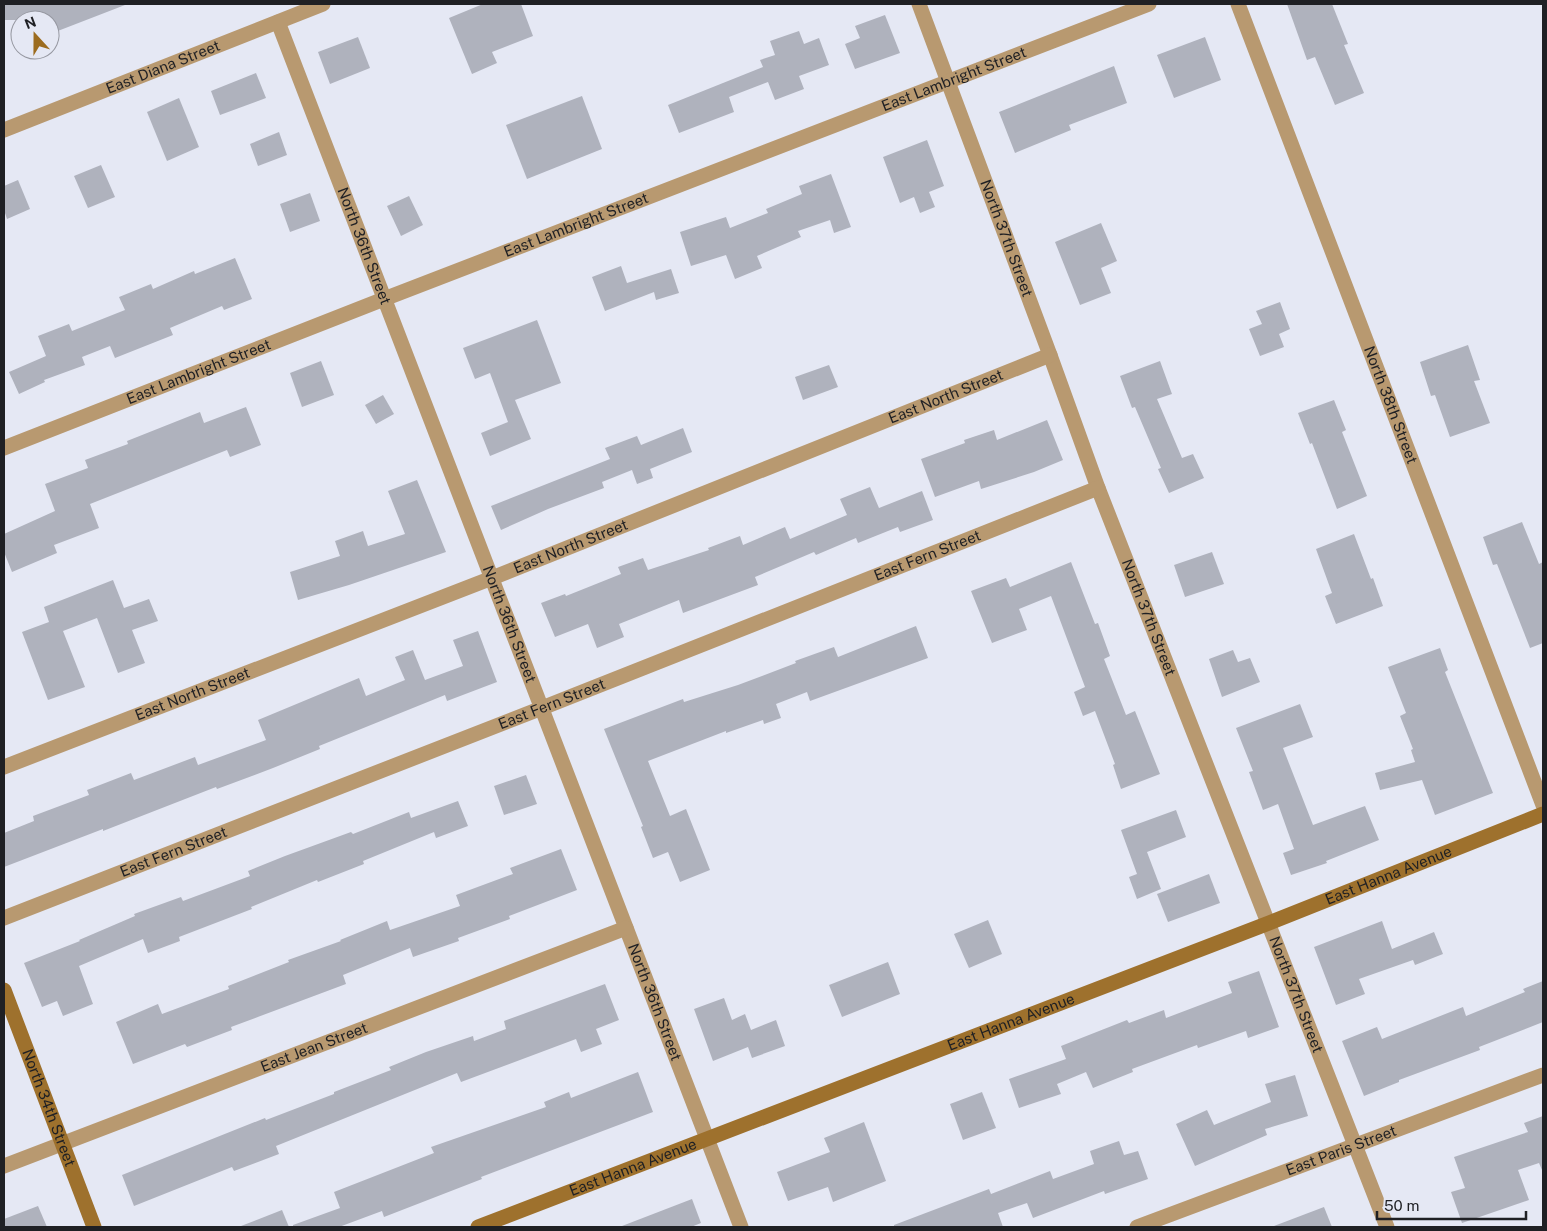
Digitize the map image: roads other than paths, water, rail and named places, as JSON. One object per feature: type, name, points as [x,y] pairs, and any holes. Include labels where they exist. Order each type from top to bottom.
[{"type":"street","name":"East Diana Street","points":[[4,130],[323,4]]},
{"type":"street","name":"North 37th Street","points":[[918,4],[949,82],[1098,488],[1386,1227]]},
{"type":"street","name":"East Lambright Street","points":[[4,448],[384,299],[1149,4]]},
{"type":"street","name":"North 38th Street","points":[[1238,4],[1543,805]]},
{"type":"street","name":"North 36th Street","points":[[278,22],[741,1227]]},
{"type":"street","name":"East North Street","points":[[4,767],[492,578],[1050,355]]},
{"type":"street","name":"East Fern Street","points":[[4,918],[1098,488]]},
{"type":"street","name":"East Hanna Avenue","points":[[478,1227],[1269,923],[1543,814]]},
{"type":"street","name":"East Jean Street","points":[[4,1166],[626,928]]},
{"type":"street","name":"North 34th Street","points":[[4,990],[94,1227]]},
{"type":"street","name":"East Paris Street","points":[[1137,1227],[1543,1075]]}]
